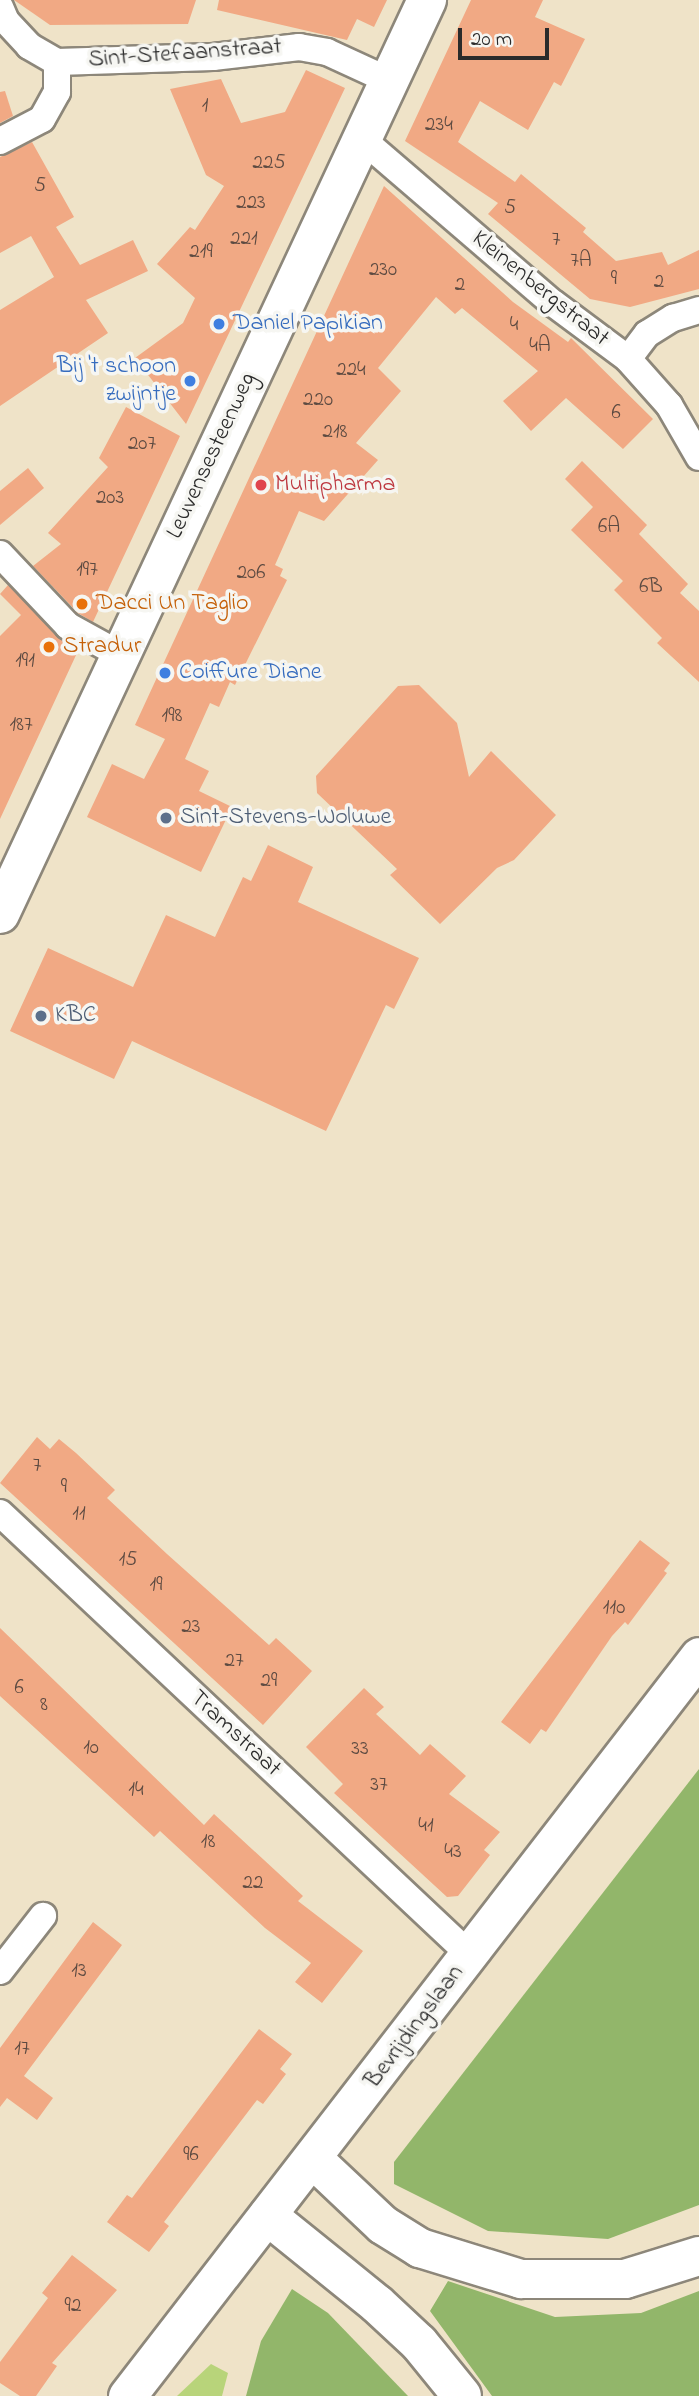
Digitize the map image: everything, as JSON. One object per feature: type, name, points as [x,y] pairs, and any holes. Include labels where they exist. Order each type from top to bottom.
[{"type":"main road","name":"Leuvensesteenweg","points":[[0,914],[119,654],[427,0]]},
{"type":"main road","points":[[313,2159],[383,2225],[420,2248],[521,2279],[625,2279],[699,2256]]},
{"type":"main road","points":[[268,2216],[402,2328],[462,2396]]},
{"type":"street","name":"Sint-Stefaanstraat","points":[[0,7],[6,21],[29,46],[57,62],[214,57],[299,47],[327,52],[388,80]]},
{"type":"street","points":[[0,142],[42,119],[57,92],[57,62]]},
{"type":"street","name":"Kleinenbergstraat","points":[[362,139],[553,303],[628,359],[669,405],[699,457]]},
{"type":"street","points":[[628,359],[647,334],[673,318],[699,310]]},
{"type":"street","points":[[0,554],[68,626],[119,654]]},
{"type":"street","name":"Tramstraat","points":[[2,1518],[470,1955]]},
{"type":"street","name":"Bevrijdingslaan","points":[[127,2396],[313,2159],[699,1656]]},
{"type":"street","points":[[0,1971],[43,1916]]},
{"type":"green space","points":[[699,1769],[699,2205],[608,2239],[488,2231],[394,2184],[394,2162]]},
{"type":"green space","points":[[448,2281],[555,2317],[641,2313],[699,2291],[699,2396],[492,2396],[430,2311]]},
{"type":"green space","points":[[292,2289],[328,2313],[408,2396],[246,2396],[261,2341]]},
{"type":"green space","points":[[211,2364],[228,2373],[222,2396],[177,2396]]},
{"type":"building","points":[[14,0],[196,0],[188,24],[50,25]]},
{"type":"building","points":[[219,0],[387,0],[374,27],[357,19],[347,40],[217,10]]},
{"type":"building","points":[[471,0],[543,0],[535,17],[585,39],[561,86],[554,82],[528,130],[480,101],[458,142],[515,182],[521,174],[586,228],[583,232],[616,261],[662,252],[668,265],[699,250],[699,289],[630,307],[590,299],[488,214],[498,203],[405,141]]},
{"type":"building","points":[[306,70],[345,88],[186,424],[135,358],[183,323],[195,298],[157,264],[190,227],[195,230],[224,186],[206,175],[170,89],[221,79],[241,123],[285,112]]},
{"type":"building","points":[[5,91],[13,116],[0,123],[0,92]]},
{"type":"building","points":[[32,142],[74,217],[56,227],[80,265],[133,240],[148,271],[86,300],[108,333],[0,406],[0,310],[54,277],[31,236],[0,253],[0,157]]},
{"type":"building","points":[[384,186],[513,302],[568,342],[571,338],[653,419],[623,449],[566,398],[531,431],[503,401],[538,371],[462,308],[455,314],[436,297],[378,368],[401,391],[356,443],[378,460],[324,521],[299,511],[275,565],[283,569],[280,576],[287,580],[235,685],[230,682],[219,707],[210,703],[185,759],[209,771],[199,791],[232,807],[201,872],[87,817],[112,764],[144,779],[165,739],[135,725]]},
{"type":"building","points":[[126,407],[180,436],[93,622],[78,613],[33,566],[61,544],[48,533],[108,467],[99,458]]},
{"type":"building","points":[[582,461],[647,525],[639,534],[688,584],[680,593],[699,611],[699,682],[657,643],[662,638],[614,590],[623,581],[571,530],[593,507],[565,479]]},
{"type":"building","points":[[28,468],[44,488],[0,525],[0,491]]},
{"type":"building","points":[[8,585],[77,653],[0,819],[0,636],[21,615],[0,594]]},
{"type":"building","points":[[419,685],[457,723],[469,777],[491,751],[556,815],[514,860],[497,868],[440,924],[390,875],[397,869],[317,793],[316,776],[398,686]]},
{"type":"building","points":[[268,845],[313,867],[298,902],[419,958],[394,1009],[386,1005],[326,1131],[132,1041],[114,1079],[10,1031],[48,948],[133,987],[166,915],[215,937],[243,877],[251,881]]},
{"type":"building","points":[[37,1437],[50,1449],[59,1439],[76,1453],[115,1490],[107,1498],[167,1554],[269,1645],[276,1638],[312,1671],[263,1725],[0,1483]]},
{"type":"building","points":[[640,1540],[670,1563],[664,1571],[667,1573],[628,1625],[625,1622],[612,1636],[546,1732],[541,1729],[530,1744],[501,1722]]},
{"type":"building","points":[[0,1628],[204,1825],[214,1814],[303,1896],[298,1901],[363,1951],[322,2003],[295,1982],[311,1963],[265,1928],[160,1831],[154,1837],[0,1696]]},
{"type":"building","points":[[364,1688],[384,1707],[376,1714],[420,1755],[430,1744],[466,1776],[449,1794],[500,1832],[484,1850],[490,1855],[458,1896],[447,1897],[334,1793],[343,1784],[306,1747]]},
{"type":"building","points":[[93,1922],[122,1945],[24,2076],[53,2098],[37,2120],[7,2098],[0,2107],[0,2048]]},
{"type":"building","points":[[259,2029],[292,2054],[280,2069],[286,2074],[263,2104],[257,2100],[164,2222],[169,2226],[149,2252],[107,2222],[127,2195],[132,2198]]},
{"type":"building","points":[[72,2255],[117,2290],[52,2363],[57,2366],[36,2396],[20,2396],[0,2383],[0,2362],[48,2298],[42,2293]]},
{"type":"place","name":"Daniel Papikian","points":[[219,324]]},
{"type":"place","name":"Bij 't schoon zwijntje","points":[[190,381]]},
{"type":"place","name":"Multipharma","points":[[261,485]]},
{"type":"place","name":"Dacci Un Taglio","points":[[82,604]]},
{"type":"place","name":"Stradur","points":[[49,647]]},
{"type":"place","name":"Coiffure Diane","points":[[165,673]]},
{"type":"place","name":"Sint-Stevens-Woluwe","points":[[166,818]]},
{"type":"place","name":"KBC","points":[[41,1016]]}]
